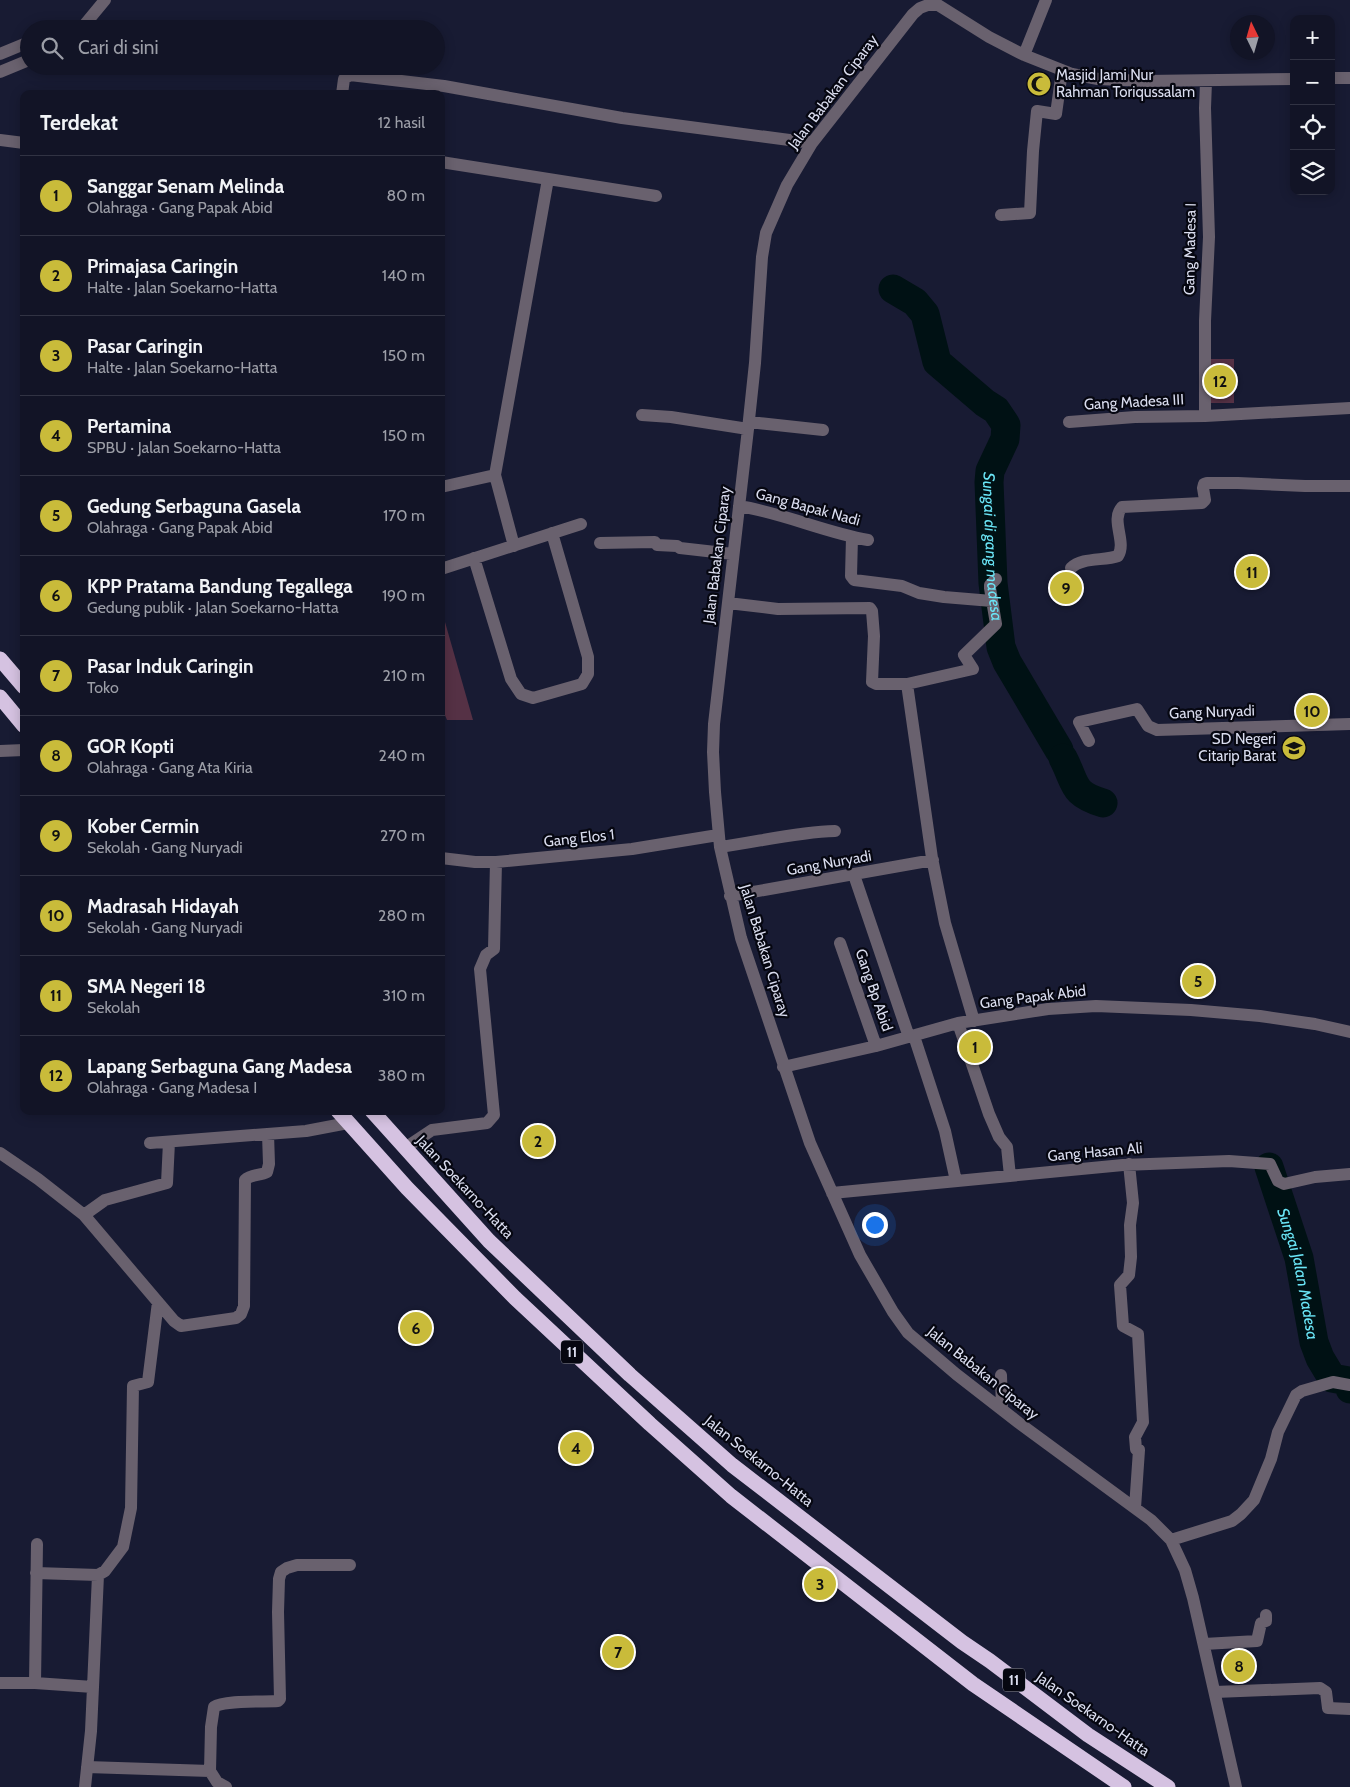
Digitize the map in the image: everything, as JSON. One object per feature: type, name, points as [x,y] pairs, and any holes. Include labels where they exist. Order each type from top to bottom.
[{"type":"highway","points":[[0,659],[20,682]]},
{"type":"highway","points":[[0,697],[20,721]]},
{"type":"highway","name":"Jalan Soekarno-Hatta","points":[[376,1115],[489,1241],[630,1375],[732,1465],[962,1642],[1088,1735],[1168,1787]]},
{"type":"highway","name":"11","points":[[343,1117],[407,1188],[515,1298],[650,1424],[731,1496],[973,1684],[1124,1787]]},
{"type":"street","points":[[88,20],[105,0]]},
{"type":"street","points":[[1024,54],[1046,0]]},
{"type":"street","name":"Jalan Babakan Ciparay","points":[[1236,1787],[1194,1598],[1185,1570],[1171,1540],[1151,1520],[1002,1410],[928,1352],[908,1333],[877,1286],[860,1255],[810,1143],[741,938],[719,841],[713,752],[718,687],[749,426],[762,257],[766,233],[787,185],[812,143],[913,14],[920,8],[940,3],[989,37],[1024,54],[1072,74],[1098,79],[1206,82],[1290,79]]},
{"type":"street","points":[[0,54],[20,46]]},
{"type":"street","points":[[0,72],[20,64]]},
{"type":"street","points":[[1001,216],[1030,213],[1037,111],[1056,114],[1062,70]]},
{"type":"street","points":[[343,90],[344,79],[349,75]]},
{"type":"street","points":[[358,75],[444,86],[631,119],[812,143]]},
{"type":"street","points":[[1335,78],[1350,78]]},
{"type":"street","name":"Gang Madesa I","points":[[1205,416],[1205,322],[1208,236],[1206,82]]},
{"type":"street","points":[[0,140],[20,142]]},
{"type":"street","points":[[445,163],[656,196]]},
{"type":"street","points":[[514,546],[495,475],[548,179]]},
{"type":"street","name":"Gang Madesa III","points":[[1069,422],[1135,417],[1205,416],[1350,408]]},
{"type":"street","points":[[642,415],[749,426],[823,430]]},
{"type":"street","points":[[445,486],[495,475]]},
{"type":"street","points":[[1071,568],[1075,564],[1118,556],[1120,549],[1118,513],[1122,507],[1202,503],[1205,500],[1204,484],[1207,483],[1350,486]]},
{"type":"street","name":"Gang Bapak Nadi","points":[[739,506],[762,510],[868,540]]},
{"type":"street","points":[[445,568],[581,524]]},
{"type":"street","points":[[474,558],[511,679],[521,694],[533,698],[582,684],[588,674],[588,657],[552,533]]},
{"type":"street","points":[[852,537],[851,576],[854,580],[902,586],[919,593],[944,597],[992,601]]},
{"type":"street","points":[[600,542],[655,542],[657,545],[733,554]]},
{"type":"street","points":[[728,602],[782,610],[870,608],[874,636],[872,682],[876,684],[907,684],[973,669],[964,655],[996,624],[992,601],[993,582]]},
{"type":"street","points":[[907,684],[933,860],[946,923],[974,1021]]},
{"type":"street","name":"Gang Nuryadi","points":[[1089,741],[1079,722],[1137,708],[1148,726],[1157,730],[1350,724]]},
{"type":"street","points":[[0,751],[20,750]]},
{"type":"street","name":"Gang Elos 1","points":[[445,858],[496,862],[719,841],[769,840],[794,834],[835,831]]},
{"type":"street","name":"Gang Nuryadi","points":[[730,896],[933,860]]},
{"type":"street","points":[[405,1148],[432,1130],[487,1123],[494,1115],[480,968],[486,955],[494,949],[496,862]]},
{"type":"street","points":[[854,875],[945,1131],[956,1181]]},
{"type":"street","name":"Gang Bp Abid","points":[[840,944],[876,1046]]},
{"type":"street","name":"Gang Papak Abid","points":[[783,1067],[912,1037],[958,1023],[1048,1009],[1096,1006],[1191,1010],[1260,1016],[1315,1024],[1350,1032]]},
{"type":"street","points":[[958,1023],[998,1137],[1007,1147],[1010,1176]]},
{"type":"street","points":[[150,1143],[306,1132],[343,1117]]},
{"type":"street","points":[[0,1153],[84,1214],[158,1302],[181,1326],[236,1318],[241,1314],[244,1306],[246,1180],[249,1176],[267,1172],[269,1164],[268,1134]]},
{"type":"street","points":[[84,1214],[105,1200],[167,1183],[169,1142]]},
{"type":"street","name":"Gang Hasan Ali","points":[[832,1193],[1129,1164],[1229,1161],[1265,1162],[1270,1164],[1278,1181],[1284,1184],[1350,1174]]},
{"type":"street","points":[[1129,1164],[1133,1203],[1130,1225],[1131,1257],[1129,1275],[1120,1285],[1123,1326],[1138,1334],[1140,1361],[1143,1422],[1134,1437],[1136,1449],[1139,1450],[1135,1508]]},
{"type":"street","points":[[36,1573],[98,1574],[105,1572],[123,1547],[131,1508],[133,1386],[148,1382],[158,1302]]},
{"type":"street","points":[[1001,1376],[1002,1410]]},
{"type":"street","points":[[1171,1540],[1232,1521],[1254,1500],[1271,1459],[1278,1432],[1296,1395],[1302,1390],[1333,1382],[1344,1382],[1350,1385]]},
{"type":"street","points":[[35,1684],[37,1544]]},
{"type":"street","points":[[226,1787],[217,1782],[210,1771],[211,1727],[214,1707],[227,1703],[258,1703],[278,1701],[280,1699],[278,1604],[281,1572],[297,1565],[350,1565]]},
{"type":"street","points":[[85,1787],[93,1687],[98,1574]]},
{"type":"street","points":[[1204,1644],[1257,1641],[1261,1624],[1266,1621],[1266,1615]]},
{"type":"street","points":[[0,1683],[93,1687]]},
{"type":"street","points":[[1215,1692],[1320,1688],[1326,1692],[1328,1708],[1350,1709]]},
{"type":"street","points":[[87,1767],[210,1771]]},
{"type":"shaded area","points":[[1207,359],[1234,359],[1234,403],[1206,403]]},
{"type":"shaded area","points":[[445,622],[473,720],[447,720],[445,715]]},
{"type":"waterway","name":"Sungai di gang madesa","points":[[893,289],[915,302],[925,314],[937,362],[985,403],[996,410],[1006,425],[1005,439],[990,471],[989,482],[993,583],[1001,647],[1007,662],[1059,750]]},
{"type":"waterway","name":"Sungai di gang madesa","points":[[1063,758],[1076,787],[1085,796],[1103,803]]},
{"type":"waterway","name":"Sungai Jalan Madesa","points":[[1269,1167],[1299,1258],[1314,1342],[1320,1358],[1332,1378],[1348,1381],[1350,1389]]},
{"type":"place","name":"Masjid Jami Nur Rahman Toriqussalam","points":[[1039,84]]},
{"type":"place","name":"Lapang Serbaguna Gang Madesa","points":[[1220,381]]},
{"type":"place","name":"SMA Negeri 18","points":[[1252,572]]},
{"type":"place","name":"Kober Cermin","points":[[1066,588]]},
{"type":"place","name":"Madrasah Hidayah","points":[[1312,711]]},
{"type":"place","name":"SD Negeri Citarip Barat","points":[[1294,748]]},
{"type":"place","name":"Gedung Serbaguna Gasela","points":[[1198,981]]},
{"type":"place","name":"Sanggar Senam Melinda","points":[[975,1047]]},
{"type":"place","name":"Primajasa Caringin","points":[[538,1141]]},
{"type":"place","name":"KPP Pratama Bandung Tegallega","points":[[416,1328]]},
{"type":"place","name":"Pertamina","points":[[576,1448]]},
{"type":"place","name":"Pasar Caringin","points":[[820,1584]]},
{"type":"place","name":"Pasar Induk Caringin","points":[[618,1652]]},
{"type":"place","name":"GOR Kopti","points":[[1239,1666]]}]
